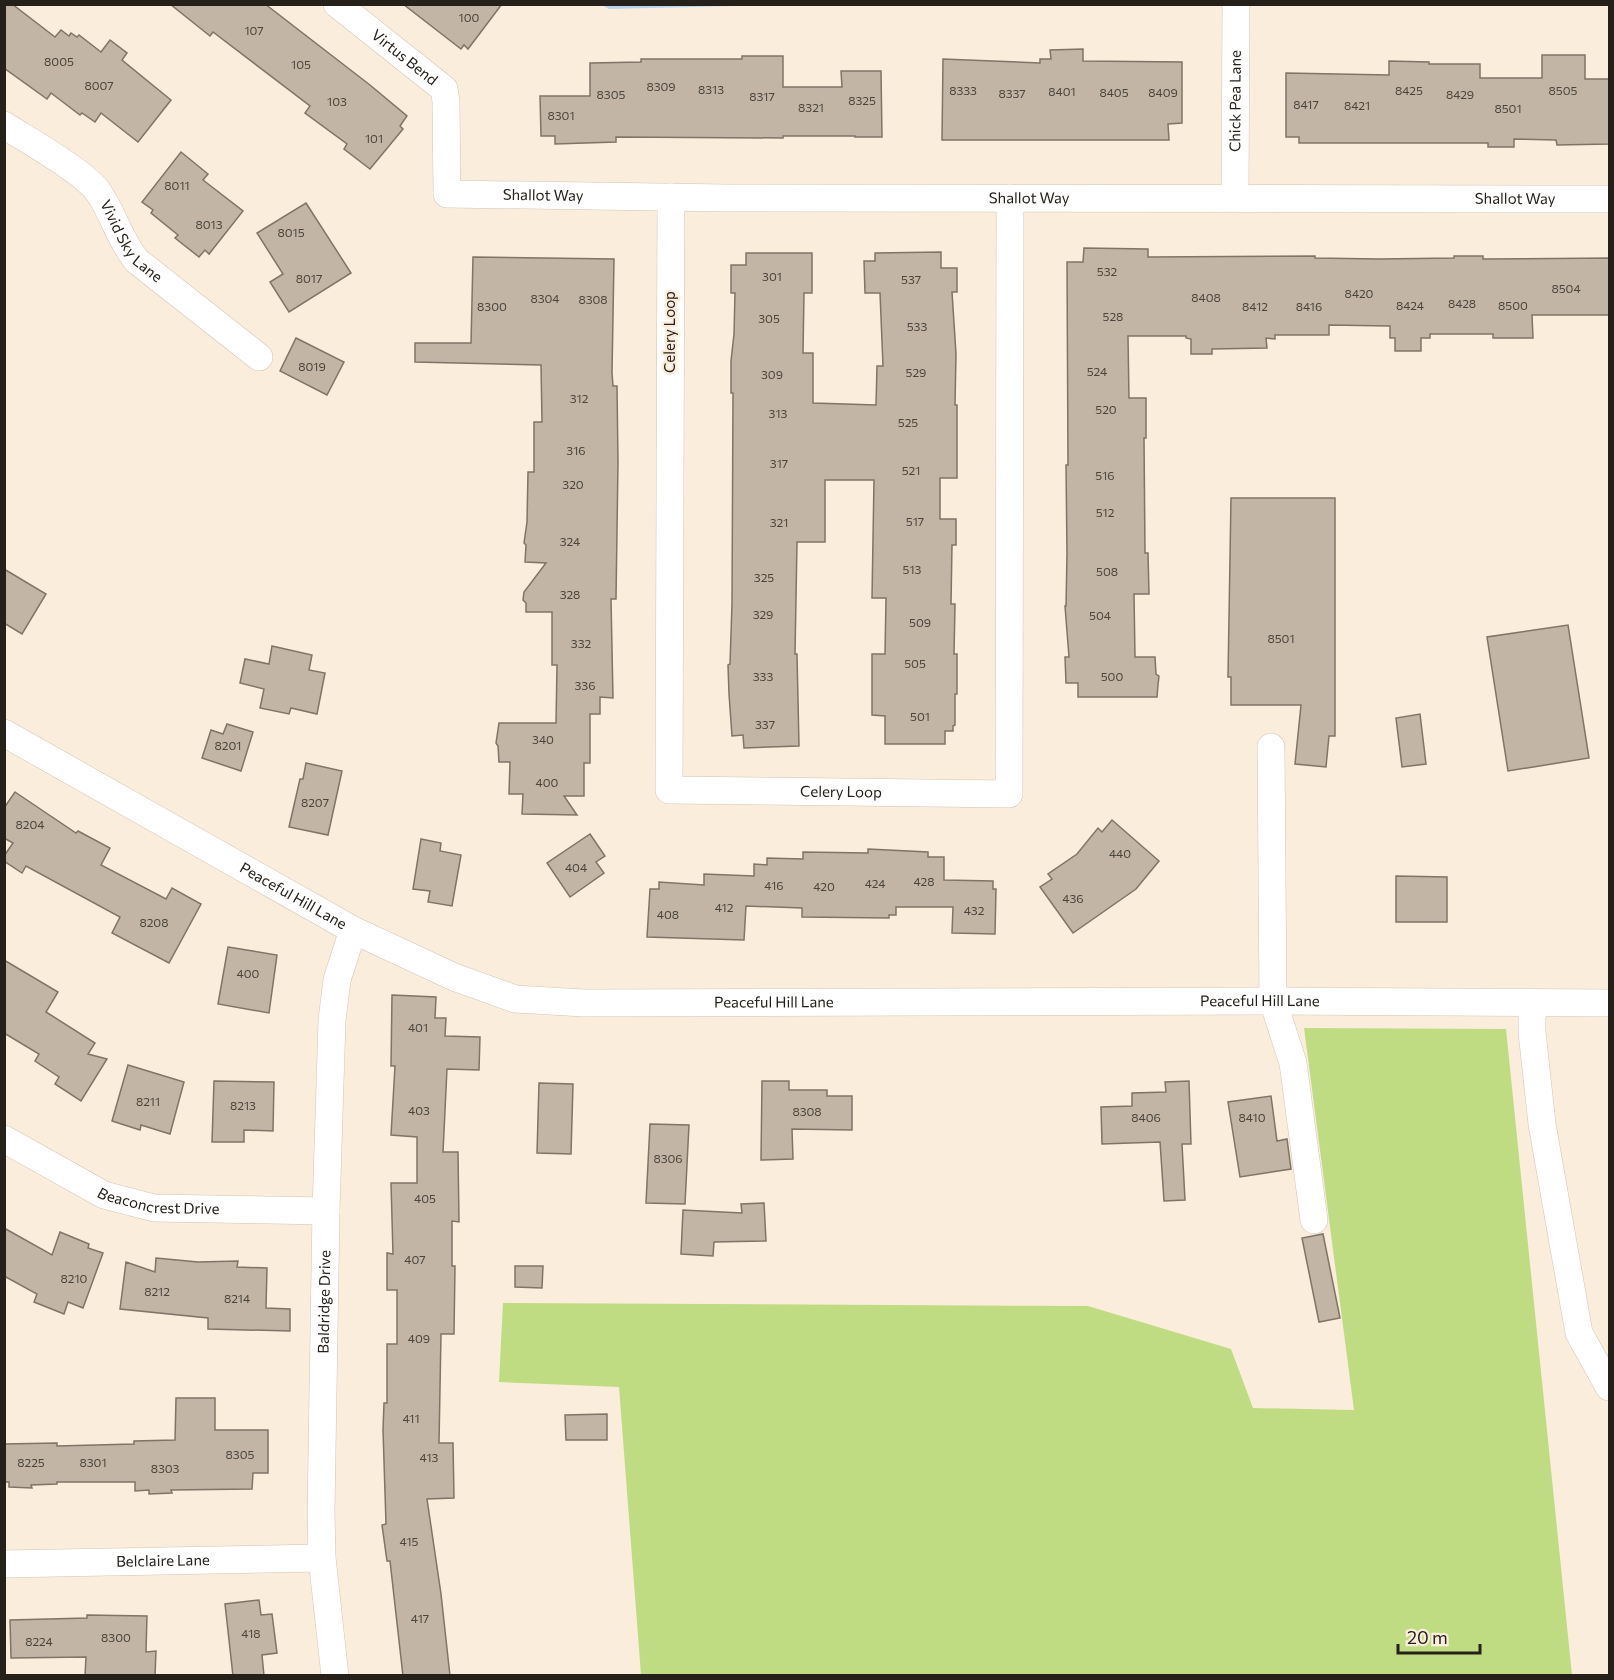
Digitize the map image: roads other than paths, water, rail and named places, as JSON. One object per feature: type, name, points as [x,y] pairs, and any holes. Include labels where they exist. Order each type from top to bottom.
[{"type":"street","name":"Virtus Bend","points":[[337,4],[444,89],[447,194]]},
{"type":"street","name":"Chick Pea Lane","points":[[1235,197],[1236,4]]},
{"type":"street","name":"Vivid Sky Lane","points":[[4,125],[86,179],[99,192],[125,247],[137,261],[259,357]]},
{"type":"street","name":"Shallot Way","points":[[447,194],[671,197],[1610,199]]},
{"type":"street","name":"Celery Loop","points":[[671,197],[669,790],[1009,794],[1010,198]]},
{"type":"street","name":"Peaceful Hill Lane","points":[[4,733],[352,930],[454,977],[515,999],[584,1003],[1273,1001],[1610,1003]]},
{"type":"street","points":[[1271,747],[1273,1001],[1293,1064],[1314,1220]]},
{"type":"street","name":"Baldridge Drive","points":[[335,1676],[322,1558],[321,1512],[326,1211],[332,1020],[337,980],[352,930]]},
{"type":"street","points":[[1535,1003],[1532,1032],[1542,1124],[1579,1334],[1609,1387]]},
{"type":"street","name":"Beaconcrest Drive","points":[[4,1139],[104,1195],[127,1202],[154,1208],[326,1211]]},
{"type":"street","name":"Belclaire Lane","points":[[4,1564],[322,1558]]},
{"type":"water","points":[[602,5],[774,5],[609,9]]}]
